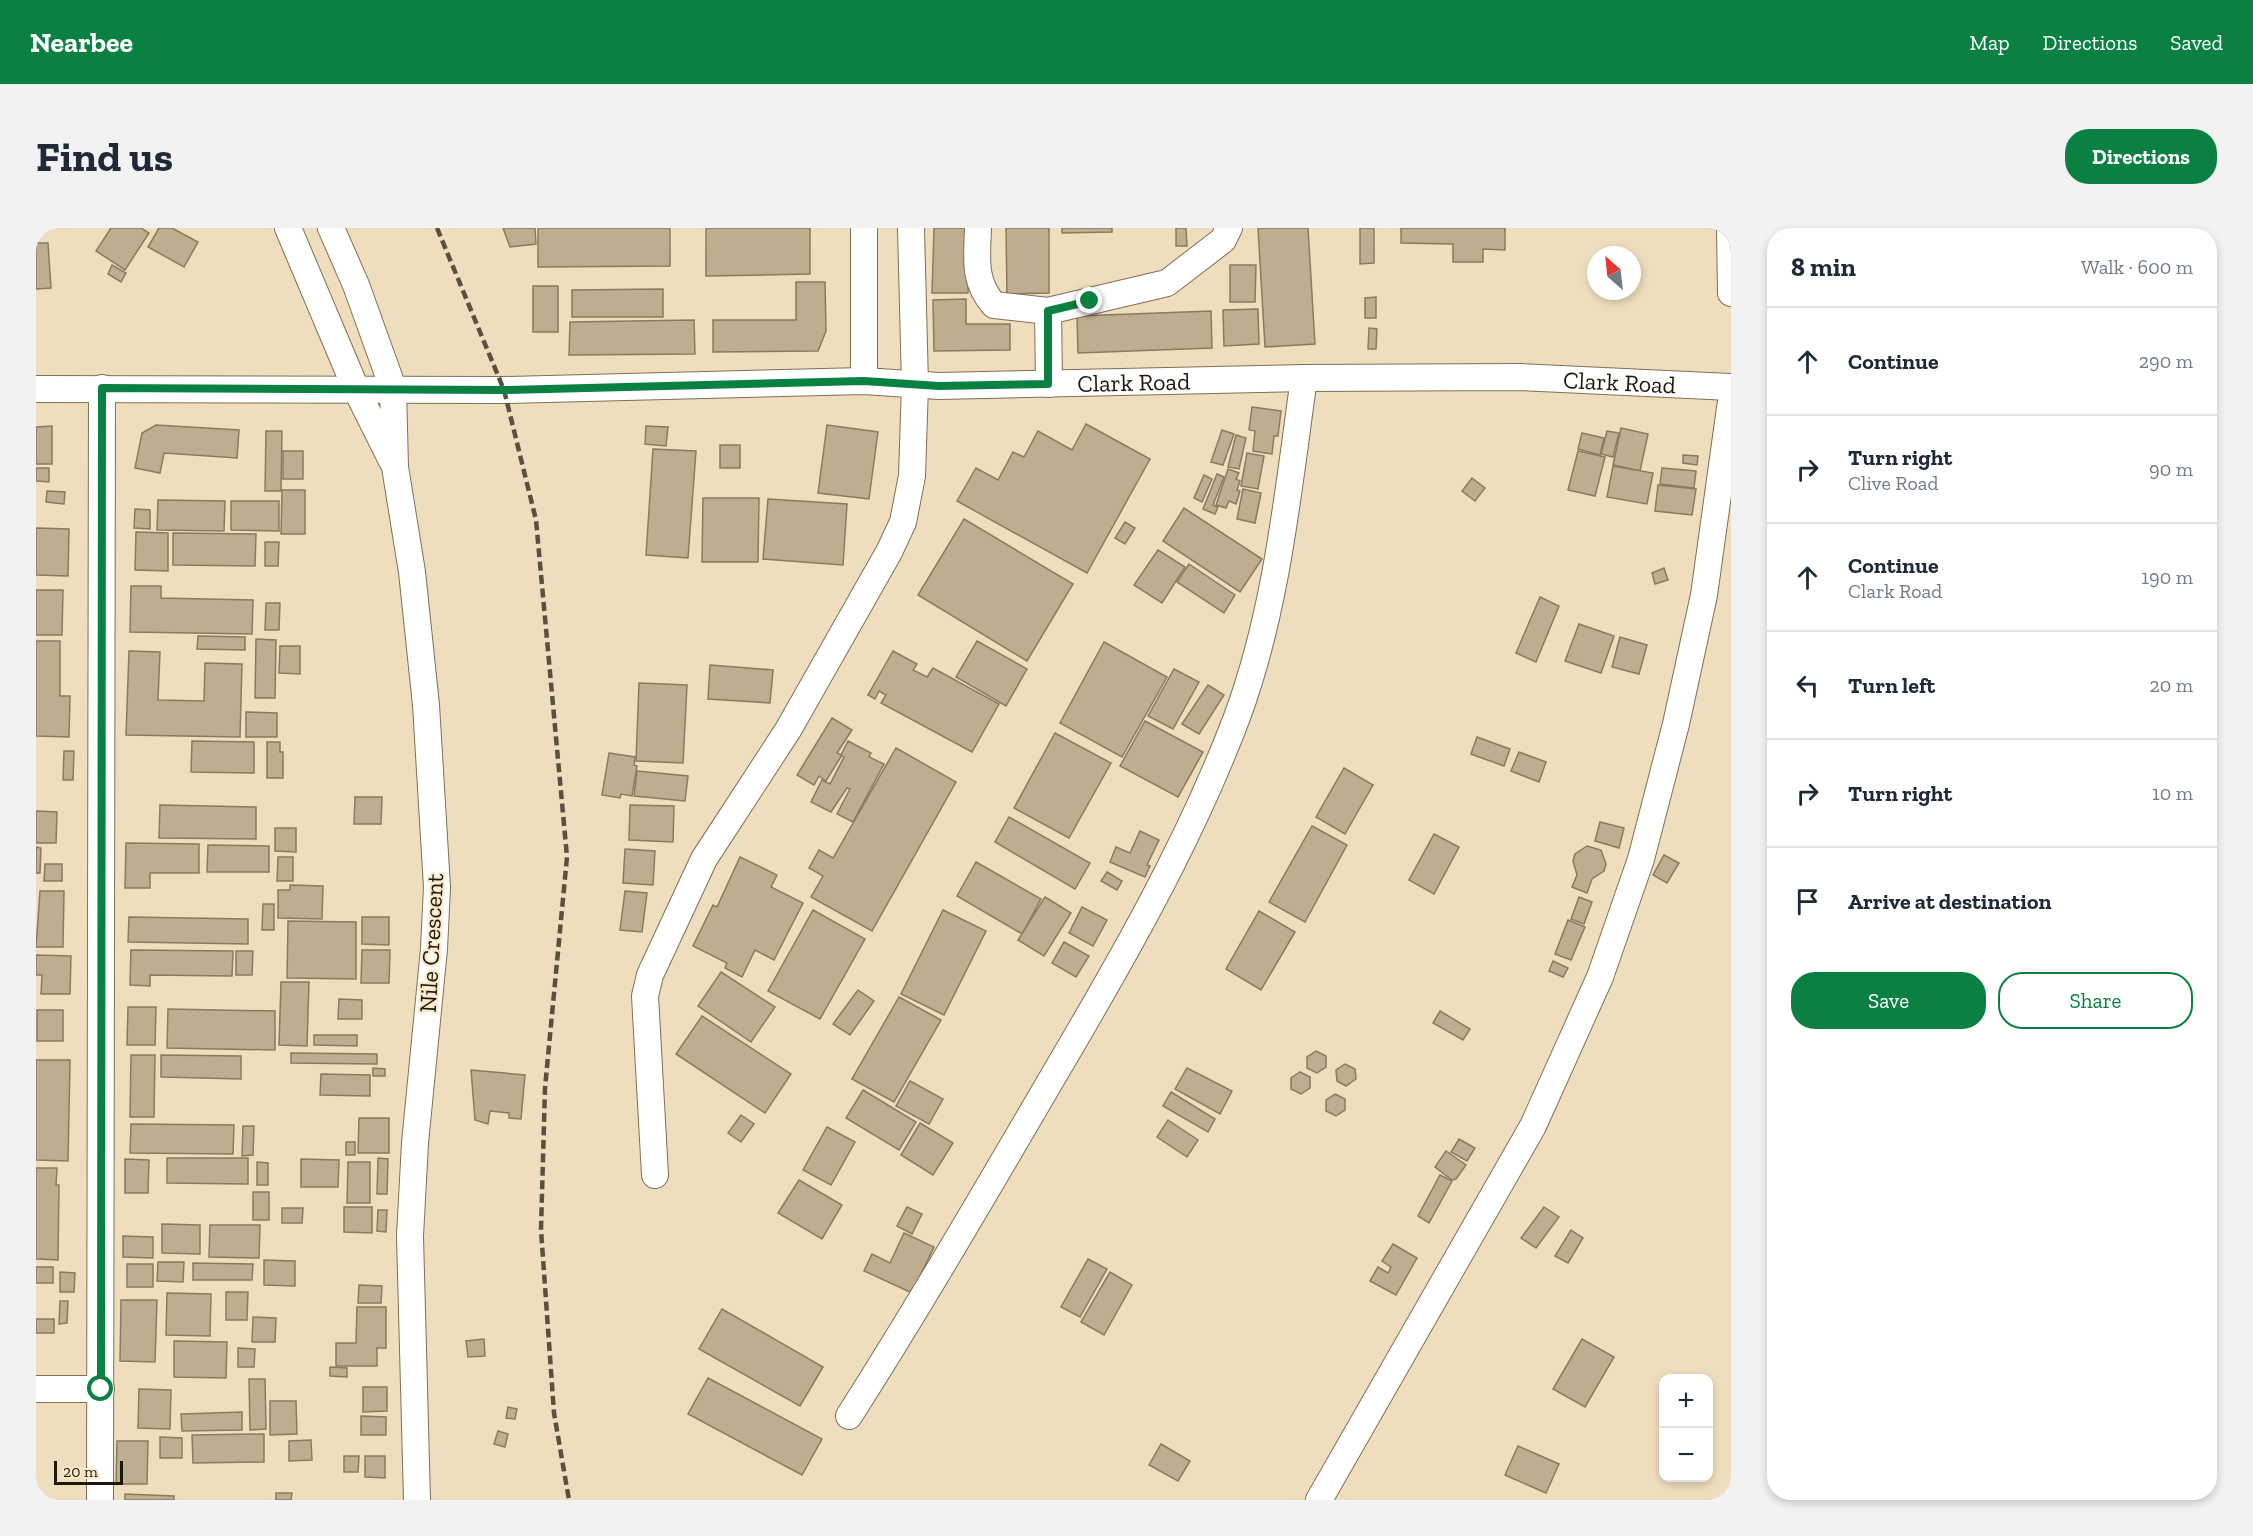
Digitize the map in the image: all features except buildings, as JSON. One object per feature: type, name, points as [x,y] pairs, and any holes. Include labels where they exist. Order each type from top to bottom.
[{"type":"street","points":[[288,228],[356,389],[395,466]]},
{"type":"street","name":"Nile Crescent","points":[[331,228],[356,285],[393,388],[395,466],[412,572],[426,705],[437,887],[434,949],[415,1143],[410,1236],[417,1500]]},
{"type":"street","points":[[864,228],[864,381]]},
{"type":"street","points":[[655,1175],[645,996],[650,975],[704,859],[788,730],[889,552],[903,522],[912,476],[915,385],[911,228]]},
{"type":"street","points":[[978,228],[977,270],[982,292],[994,305],[1048,311],[1167,283],[1223,240],[1229,228]]},
{"type":"street","points":[[1730,228],[1731,293]]},
{"type":"street","points":[[1048,311],[1048,384]]},
{"type":"street","name":"Clark Road","points":[[36,389],[504,390],[864,381],[915,385],[1304,378],[1520,377],[1731,387]]},
{"type":"street","points":[[849,1416],[898,1339],[1121,961],[1187,833],[1238,715],[1262,628],[1281,540],[1304,378]]},
{"type":"street","points":[[100,1500],[102,388]]},
{"type":"street","points":[[1319,1500],[1533,1126],[1600,977],[1641,859],[1676,724],[1704,595],[1731,401]]},
{"type":"street","points":[[36,1389],[101,1389]]},
{"type":"railway","points":[[437,228],[504,390],[536,520],[567,857],[545,1088],[541,1230],[554,1413],[569,1500]]},
{"type":"route","points":[[101,1389],[102,388],[504,390],[864,381],[939,386],[1048,384],[1048,311],[1090,301]]}]
